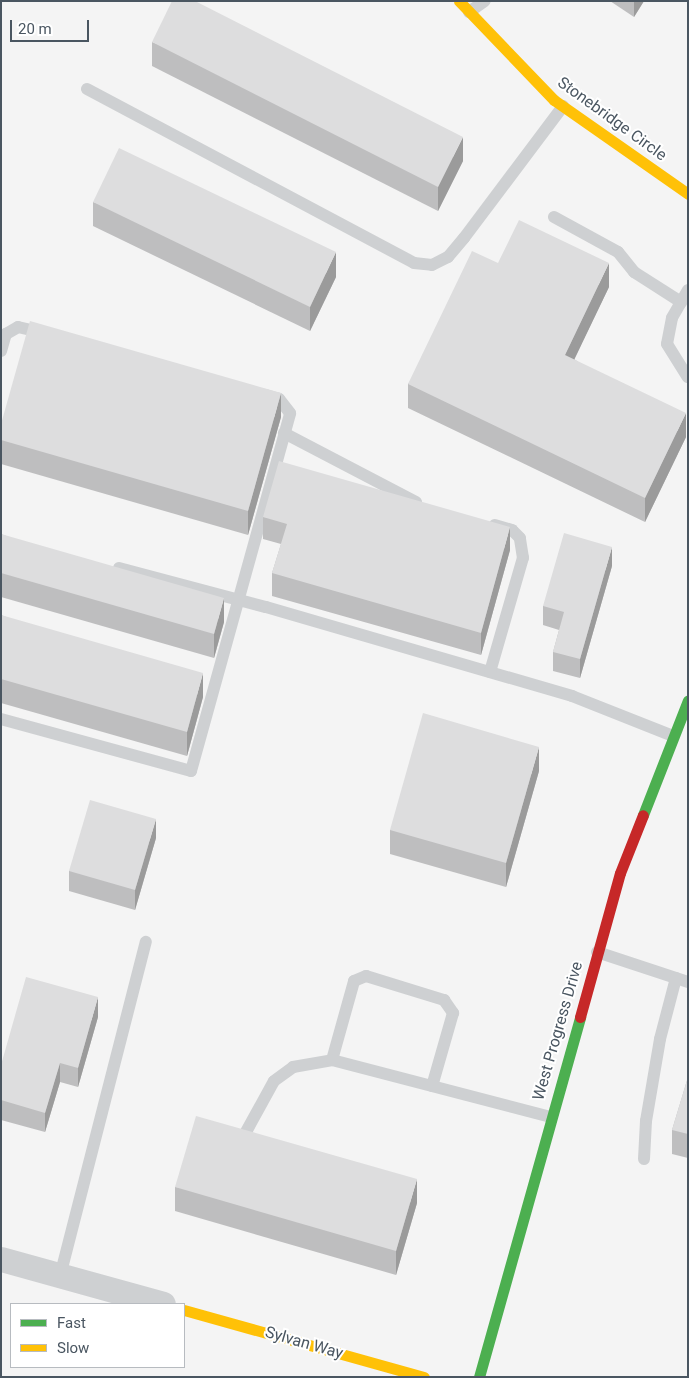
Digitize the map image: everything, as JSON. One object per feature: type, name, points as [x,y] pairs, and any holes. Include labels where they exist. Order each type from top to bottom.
[{"type":"street","name":"Stonebridge Circle","points":[[459,1],[564,106],[688,194]]},
{"type":"street","name":"West Progress Drive","points":[[479,1377],[620,873],[673,736],[684,723],[688,700]]},
{"type":"street","points":[[1,1260],[159,1303]]},
{"type":"street","name":"Sylvan Way","points":[[185,1310],[424,1377]]},
{"type":"lane","points":[[469,12],[485,1]]},
{"type":"lane","points":[[87,89],[414,263],[432,264],[448,257],[464,238],[564,106]]},
{"type":"lane","points":[[554,217],[618,252],[634,272],[685,296],[672,318],[667,344],[688,377]]},
{"type":"lane","points":[[1,351],[6,334],[18,327],[56,337]]},
{"type":"lane","points":[[1,719],[191,770],[290,413],[280,400],[252,392]]},
{"type":"lane","points":[[284,433],[407,499],[426,505]]},
{"type":"lane","points":[[483,522],[512,530],[520,538],[523,558],[490,672]]},
{"type":"lane","points":[[105,564],[572,696],[673,736]]},
{"type":"lane","points":[[60,1276],[146,942]]},
{"type":"lane","points":[[597,952],[682,980],[654,1076],[646,1121],[644,1159]]},
{"type":"lane","points":[[332,1060],[354,981],[366,976],[444,1000],[453,1013],[432,1086]]},
{"type":"lane","points":[[241,1142],[274,1081],[293,1067],[332,1060],[551,1117]]},
{"type":"building","points":[[172,1],[195,1],[463,137],[438,187],[152,42]]},
{"type":"building","points":[[119,148],[336,252],[310,307],[93,202]]},
{"type":"building","points":[[519,220],[609,263],[565,355],[686,413],[645,498],[408,384],[472,251],[498,263]]},
{"type":"building","points":[[30,321],[281,393],[248,511],[1,440],[1,424]]},
{"type":"building","points":[[279,461],[510,527],[481,633],[272,573],[287,524],[263,517]]},
{"type":"building","points":[[564,533],[612,547],[580,659],[553,652],[564,612],[543,606]]},
{"type":"building","points":[[1,534],[224,598],[214,634],[1,573]]},
{"type":"building","points":[[1,615],[203,673],[187,732],[1,679]]},
{"type":"building","points":[[423,713],[539,747],[506,863],[390,830]]},
{"type":"building","points":[[90,800],[156,819],[135,890],[69,871]]},
{"type":"building","points":[[26,977],[98,997],[78,1068],[60,1063],[45,1113],[1,1100],[1,1065]]},
{"type":"building","points":[[688,1077],[688,1134],[672,1130]]},
{"type":"building","points":[[196,1116],[417,1179],[396,1251],[175,1187]]},
{"type":"traffic: fast","points":[[643,815],[688,700]]},
{"type":"traffic: fast","points":[[479,1377],[580,1017]]},
{"type":"traffic: slow","points":[[459,1],[554,100],[688,194]]},
{"type":"traffic: slow","points":[[185,1310],[424,1377]]},
{"type":"traffic: jam","points":[[580,1017],[620,873],[643,815]]}]
